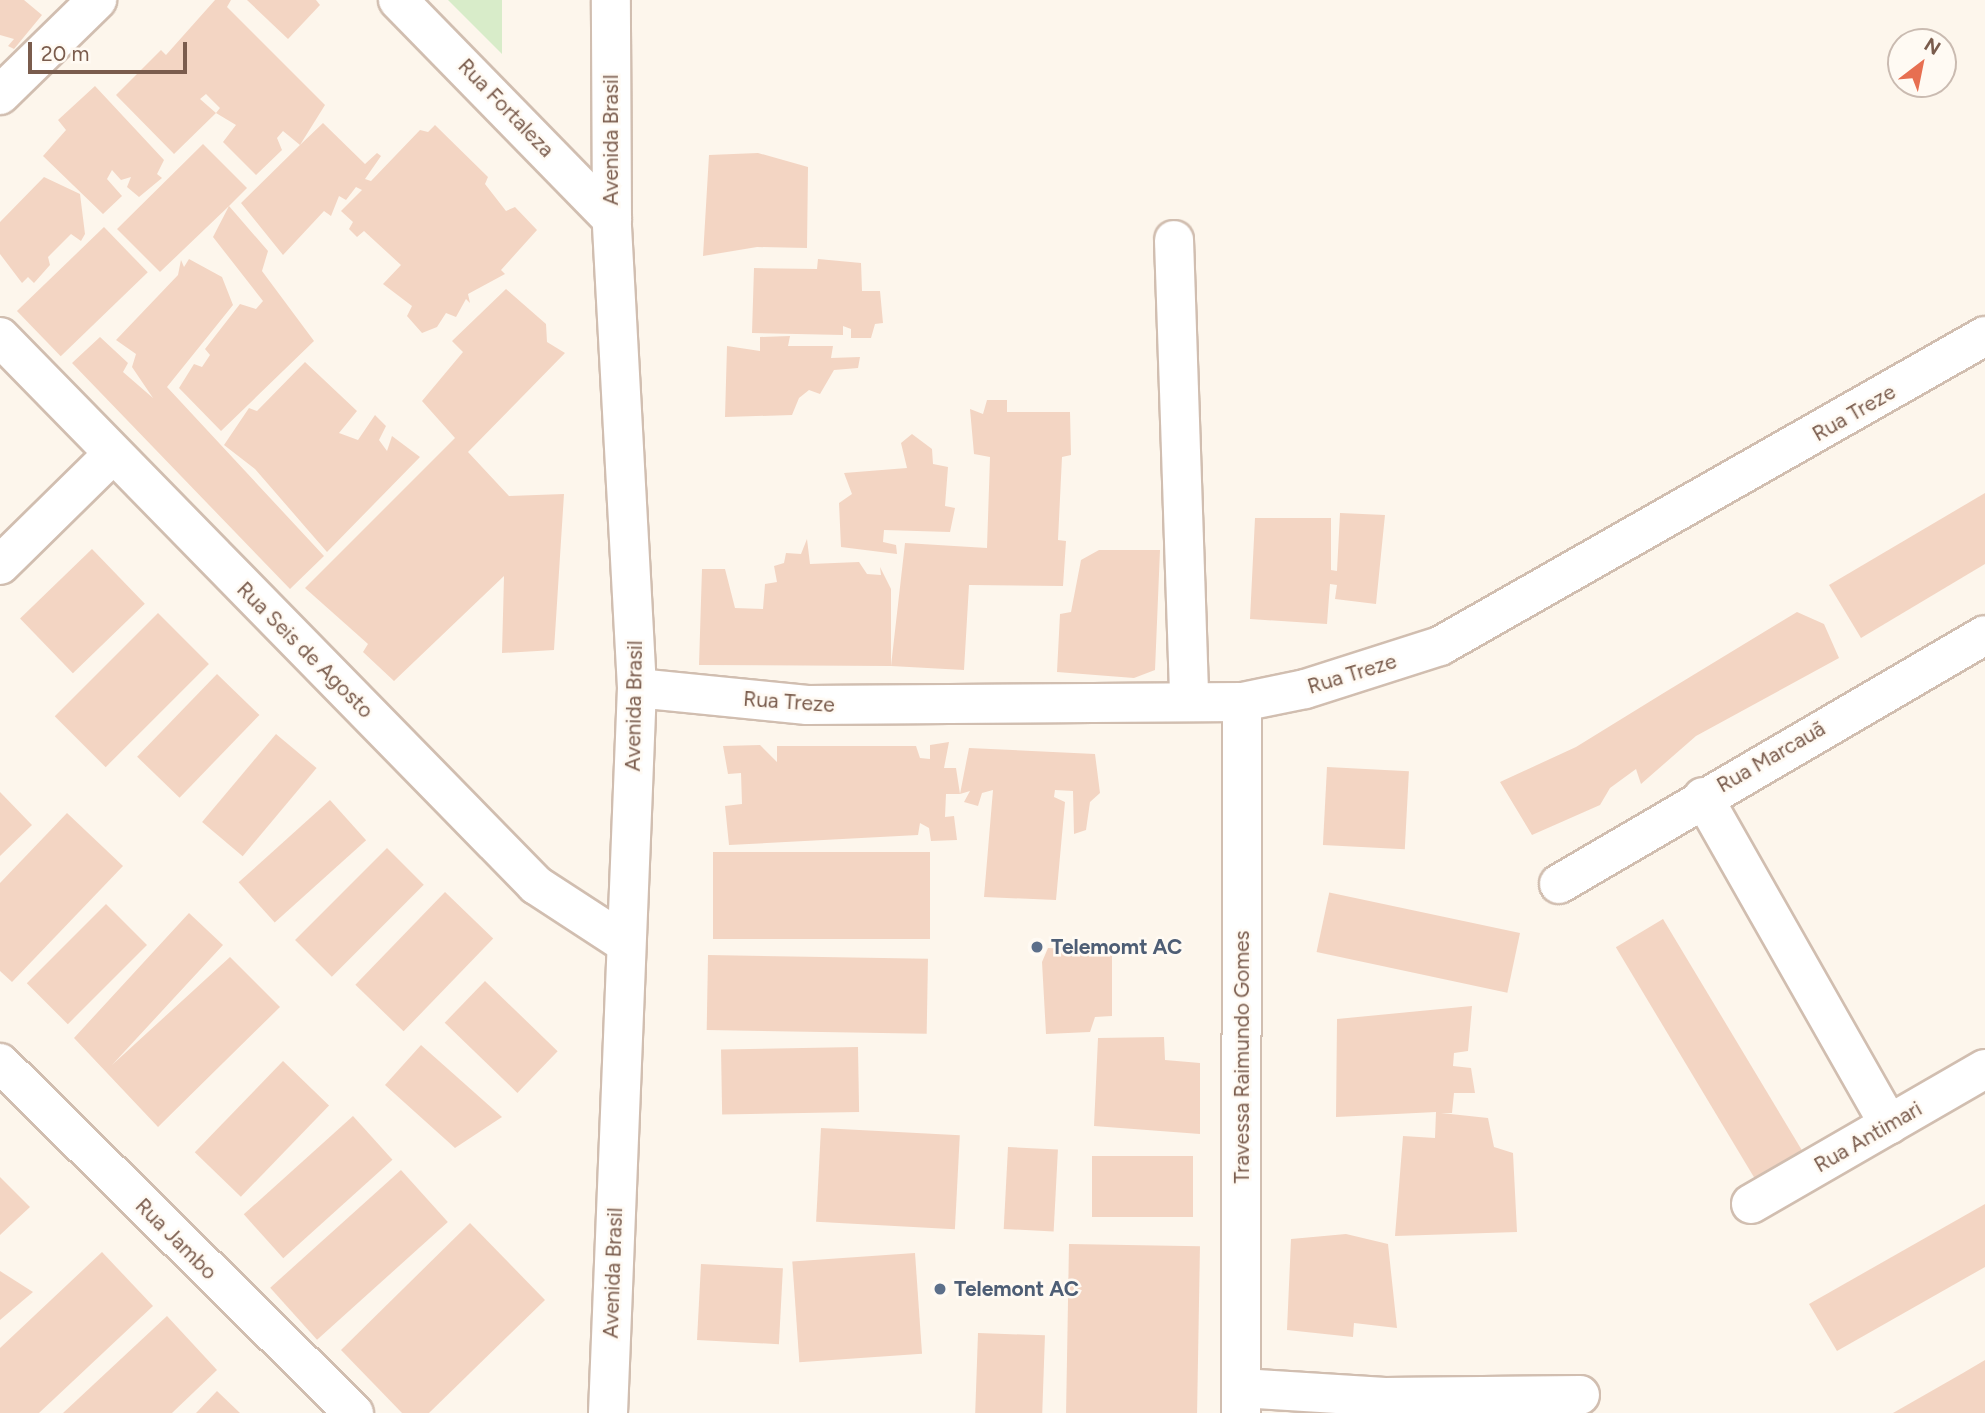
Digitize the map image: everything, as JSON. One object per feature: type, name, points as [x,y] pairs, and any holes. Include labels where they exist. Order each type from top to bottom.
[{"type":"street","points":[[0,95],[97,0]]},
{"type":"street","name":"Rua Fortaleza","points":[[398,0],[612,219]]},
{"type":"street","name":"Avenida Brasil","points":[[608,1413],[637,688],[612,219],[611,0]]},
{"type":"street","points":[[1174,240],[1189,702]]},
{"type":"street","name":"Rua Treze","points":[[637,688],[807,705],[1242,702],[1306,689],[1440,646],[1985,336]]},
{"type":"street","name":"Rua Seis de Agosto","points":[[0,337],[536,885],[625,943]]},
{"type":"street","points":[[0,565],[113,454]]},
{"type":"street","name":"Rua Marcauã","points":[[1559,884],[1703,797],[1985,635]]},
{"type":"street","name":"Travessa Raimundo Gomes","points":[[1241,1401],[1242,702]]},
{"type":"street","points":[[1703,797],[1889,1125]]},
{"type":"street","name":"Rua Jambo","points":[[0,1063],[354,1413]]},
{"type":"street","name":"Rua Antimari","points":[[1751,1204],[1985,1069]]},
{"type":"street","points":[[1241,1401],[1580,1395]]},
{"type":"green space","points":[[448,0],[502,0],[502,54]]},
{"type":"building","points":[[0,0],[24,0],[42,15],[14,49],[8,46],[14,39],[0,35]]},
{"type":"building","points":[[215,0],[231,0],[227,7],[325,105],[300,145],[283,131],[277,138],[282,150],[256,175],[223,142],[236,125],[216,113],[174,154],[116,95],[161,50],[166,55]],"holes":[[[206,94],[220,108],[216,113],[200,99]]]},
{"type":"building","points":[[247,0],[316,0],[320,5],[288,39]]},
{"type":"building","points":[[95,86],[164,160],[157,174],[162,178],[139,197],[127,187],[131,177],[121,180],[112,170],[107,179],[122,196],[103,214],[43,156],[66,130],[58,120]]},
{"type":"building","points":[[323,123],[365,164],[377,153],[381,156],[365,179],[371,181],[420,130],[428,132],[435,125],[488,177],[485,184],[506,211],[515,207],[537,230],[501,270],[505,274],[468,294],[470,303],[466,299],[456,317],[446,313],[437,327],[422,333],[407,316],[412,306],[383,284],[401,265],[364,231],[357,237],[349,229],[353,222],[341,211],[362,190],[356,187],[346,200],[339,196],[331,216],[324,211],[283,255],[241,203]]},
{"type":"building","points":[[203,144],[247,188],[160,272],[117,229]]},
{"type":"building","points":[[758,153],[808,167],[807,248],[757,247],[703,256],[709,155]]},
{"type":"building","points":[[44,177],[80,194],[85,234],[81,241],[71,234],[48,257],[50,265],[34,283],[28,277],[22,283],[0,254],[0,222]]},
{"type":"building","points":[[229,206],[268,251],[262,271],[314,341],[221,431],[179,388],[194,364],[202,367],[210,355],[205,349],[240,304],[256,309],[263,301],[213,237]]},
{"type":"building","points":[[104,227],[148,272],[61,356],[17,311]]},
{"type":"building","points":[[189,259],[222,277],[233,305],[167,387],[324,556],[290,589],[72,363],[100,337],[128,363],[123,372],[153,398],[132,367],[136,354],[116,340],[178,275],[181,260],[184,267]]},
{"type":"building","points":[[818,259],[861,263],[862,291],[880,291],[883,323],[875,324],[871,338],[851,338],[851,329],[843,326],[843,335],[752,333],[754,268],[817,269]]},
{"type":"building","points":[[506,289],[546,324],[547,342],[565,353],[468,452],[509,496],[564,494],[554,650],[502,653],[504,576],[394,681],[363,652],[368,644],[305,588],[455,438],[422,401],[463,352],[452,341]]},
{"type":"building","points":[[790,336],[788,346],[833,346],[831,358],[860,357],[858,368],[834,370],[820,394],[809,390],[799,398],[792,415],[725,417],[727,346],[760,351],[760,337]]},
{"type":"building","points":[[305,362],[357,411],[339,433],[358,440],[375,415],[386,426],[379,440],[387,451],[392,436],[420,457],[327,552],[255,469],[224,445],[249,408],[257,411]]},
{"type":"building","points":[[987,400],[1007,400],[1007,412],[1070,412],[1071,455],[1062,457],[1058,540],[1066,541],[1063,586],[969,585],[964,670],[891,666],[905,543],[987,548],[990,457],[974,454],[970,409],[983,414]]},
{"type":"building","points":[[912,434],[932,449],[933,464],[948,467],[945,506],[955,508],[950,532],[884,530],[883,542],[896,545],[897,554],[841,547],[839,503],[852,494],[844,473],[907,468],[901,443]]},
{"type":"building","points":[[1985,493],[1985,564],[1861,638],[1829,585]]},
{"type":"building","points":[[1340,513],[1385,515],[1376,604],[1335,599],[1337,585],[1330,584],[1327,624],[1250,619],[1255,518],[1331,518],[1331,570],[1337,571]]},
{"type":"building","points":[[807,539],[810,564],[859,562],[867,574],[881,575],[880,567],[891,589],[891,666],[699,665],[702,569],[725,569],[735,608],[763,609],[765,584],[777,582],[774,566],[784,563],[786,553],[801,554]]},
{"type":"building","points":[[92,549],[145,604],[73,673],[20,618]]},
{"type":"building","points":[[1099,550],[1160,550],[1155,670],[1134,678],[1057,672],[1060,614],[1071,612],[1081,560]]},
{"type":"building","points":[[1797,612],[1824,624],[1839,658],[1696,736],[1641,784],[1636,769],[1610,788],[1600,805],[1532,835],[1500,782],[1576,747]]},
{"type":"building","points":[[158,613],[209,664],[106,767],[55,716]]},
{"type":"building","points":[[217,674],[259,715],[180,798],[137,757]]},
{"type":"building","points":[[276,734],[317,768],[243,856],[202,822]]},
{"type":"building","points":[[949,742],[944,768],[956,768],[960,794],[946,794],[945,817],[954,816],[957,840],[931,841],[929,828],[920,823],[918,835],[729,845],[725,806],[742,804],[741,773],[728,774],[723,746],[760,745],[777,762],[777,746],[916,746],[920,758],[930,759],[930,745]]},
{"type":"building","points":[[969,748],[1095,754],[1100,793],[1090,802],[1086,830],[1074,834],[1073,791],[1055,790],[1054,797],[1065,802],[1056,900],[984,897],[993,790],[982,793],[978,806],[964,802],[970,791],[960,794]]},
{"type":"building","points":[[1327,767],[1409,771],[1405,849],[1323,845]]},
{"type":"building","points":[[0,792],[32,825],[0,856]]},
{"type":"building","points":[[330,800],[366,840],[275,922],[239,882]]},
{"type":"building","points":[[67,813],[123,866],[12,982],[0,971],[0,883]]},
{"type":"building","points":[[387,848],[424,885],[332,977],[295,940]]},
{"type":"building","points":[[713,852],[930,852],[930,939],[713,939]]},
{"type":"building","points":[[445,892],[493,939],[404,1031],[355,985]]},
{"type":"building","points":[[1329,892],[1520,933],[1507,993],[1317,952]]},
{"type":"building","points":[[106,904],[147,945],[68,1024],[27,983]]},
{"type":"building","points":[[189,913],[223,945],[112,1065],[230,957],[280,1007],[158,1127],[74,1038]]},
{"type":"building","points":[[1663,919],[1806,1156],[1759,1185],[1616,947]]},
{"type":"building","points":[[1048,948],[1112,950],[1112,1016],[1095,1017],[1090,1032],[1046,1034],[1042,962]]},
{"type":"building","points":[[708,955],[928,959],[927,1034],[707,1030]]},
{"type":"building","points":[[485,981],[558,1051],[517,1093],[445,1023]]},
{"type":"building","points":[[1472,1006],[1468,1051],[1454,1053],[1453,1066],[1471,1068],[1475,1093],[1454,1093],[1452,1113],[1441,1113],[1488,1118],[1494,1147],[1513,1153],[1517,1232],[1395,1236],[1403,1136],[1435,1138],[1436,1112],[1336,1117],[1337,1019]]},
{"type":"building","points":[[1164,1037],[1165,1060],[1200,1063],[1200,1134],[1094,1126],[1098,1038]]},
{"type":"building","points":[[421,1045],[502,1117],[455,1148],[385,1085]]},
{"type":"building","points":[[858,1047],[859,1112],[722,1114],[721,1049]]},
{"type":"building","points":[[283,1061],[329,1105],[241,1197],[195,1152]]},
{"type":"building","points":[[353,1116],[392,1160],[283,1258],[244,1214]]},
{"type":"building","points":[[821,1128],[960,1135],[955,1229],[816,1222]]},
{"type":"building","points":[[1008,1147],[1058,1150],[1054,1232],[1004,1229]]},
{"type":"building","points":[[1092,1156],[1193,1156],[1193,1217],[1092,1217]]},
{"type":"building","points":[[401,1170],[448,1222],[317,1340],[270,1288]]},
{"type":"building","points":[[0,1177],[30,1207],[0,1235]]},
{"type":"building","points":[[1985,1204],[1985,1267],[1837,1351],[1809,1304]]},
{"type":"building","points":[[470,1223],[545,1300],[429,1413],[402,1413],[341,1350]]},
{"type":"building","points":[[1346,1234],[1388,1244],[1397,1328],[1354,1323],[1353,1337],[1287,1330],[1291,1239]]},
{"type":"building","points":[[1069,1244],[1200,1246],[1197,1413],[1066,1413]]},
{"type":"building","points":[[102,1252],[153,1306],[39,1413],[0,1413],[0,1348]]},
{"type":"building","points":[[915,1253],[922,1354],[799,1362],[792,1262]]},
{"type":"building","points":[[701,1264],[783,1268],[779,1344],[697,1340]]},
{"type":"building","points":[[0,1271],[33,1292],[0,1320]]},
{"type":"building","points":[[167,1316],[217,1370],[172,1413],[63,1413]]},
{"type":"building","points":[[978,1333],[1045,1335],[1042,1413],[975,1413]]},
{"type":"building","points":[[1985,1360],[1985,1413],[1893,1413],[1963,1373]]},
{"type":"building","points":[[217,1391],[240,1413],[196,1413]]},
{"type":"place","name":"Telemomt AC","points":[[1037,947]]},
{"type":"place","name":"Telemont AC","points":[[940,1289]]}]
